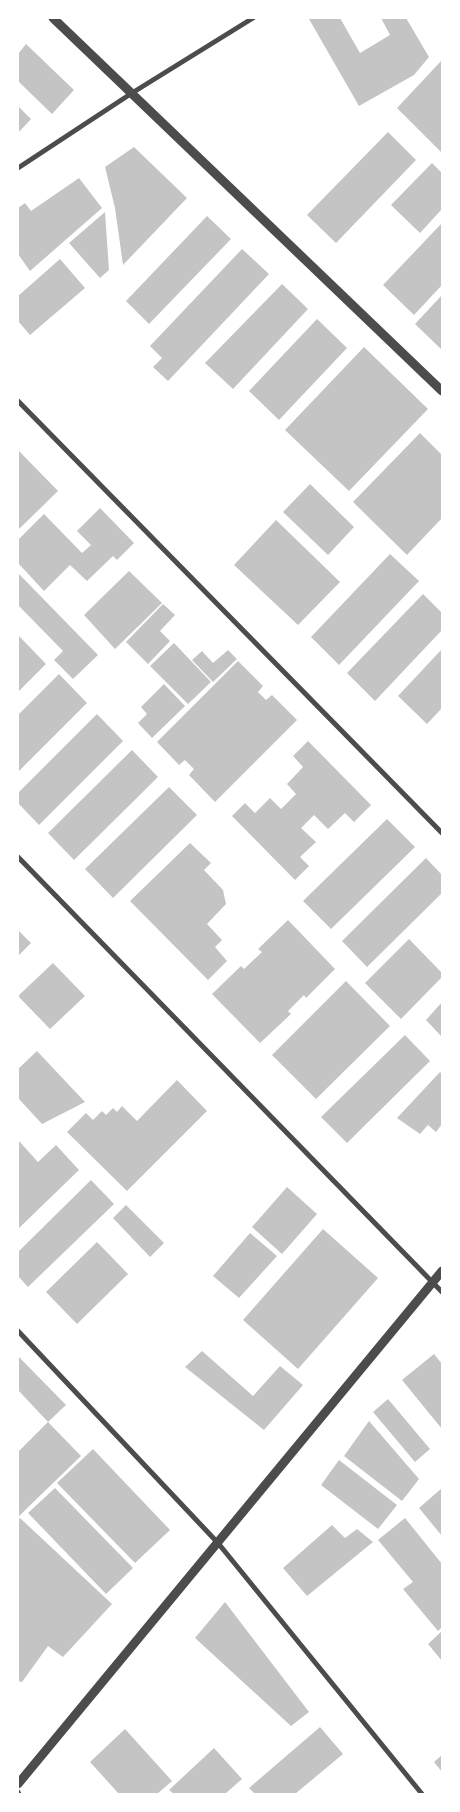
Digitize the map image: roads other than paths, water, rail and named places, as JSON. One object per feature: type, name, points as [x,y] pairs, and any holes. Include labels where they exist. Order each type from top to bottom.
[{"type":"street","points":[[53,18],[442,391]]},
{"type":"street","points":[[18,168],[132,93],[253,18]]},
{"type":"street","points":[[18,401],[442,833]]},
{"type":"street","points":[[18,857],[442,1292]]},
{"type":"street","points":[[18,1784],[442,1271]]},
{"type":"street","points":[[18,1331],[218,1543],[422,1794]]}]
